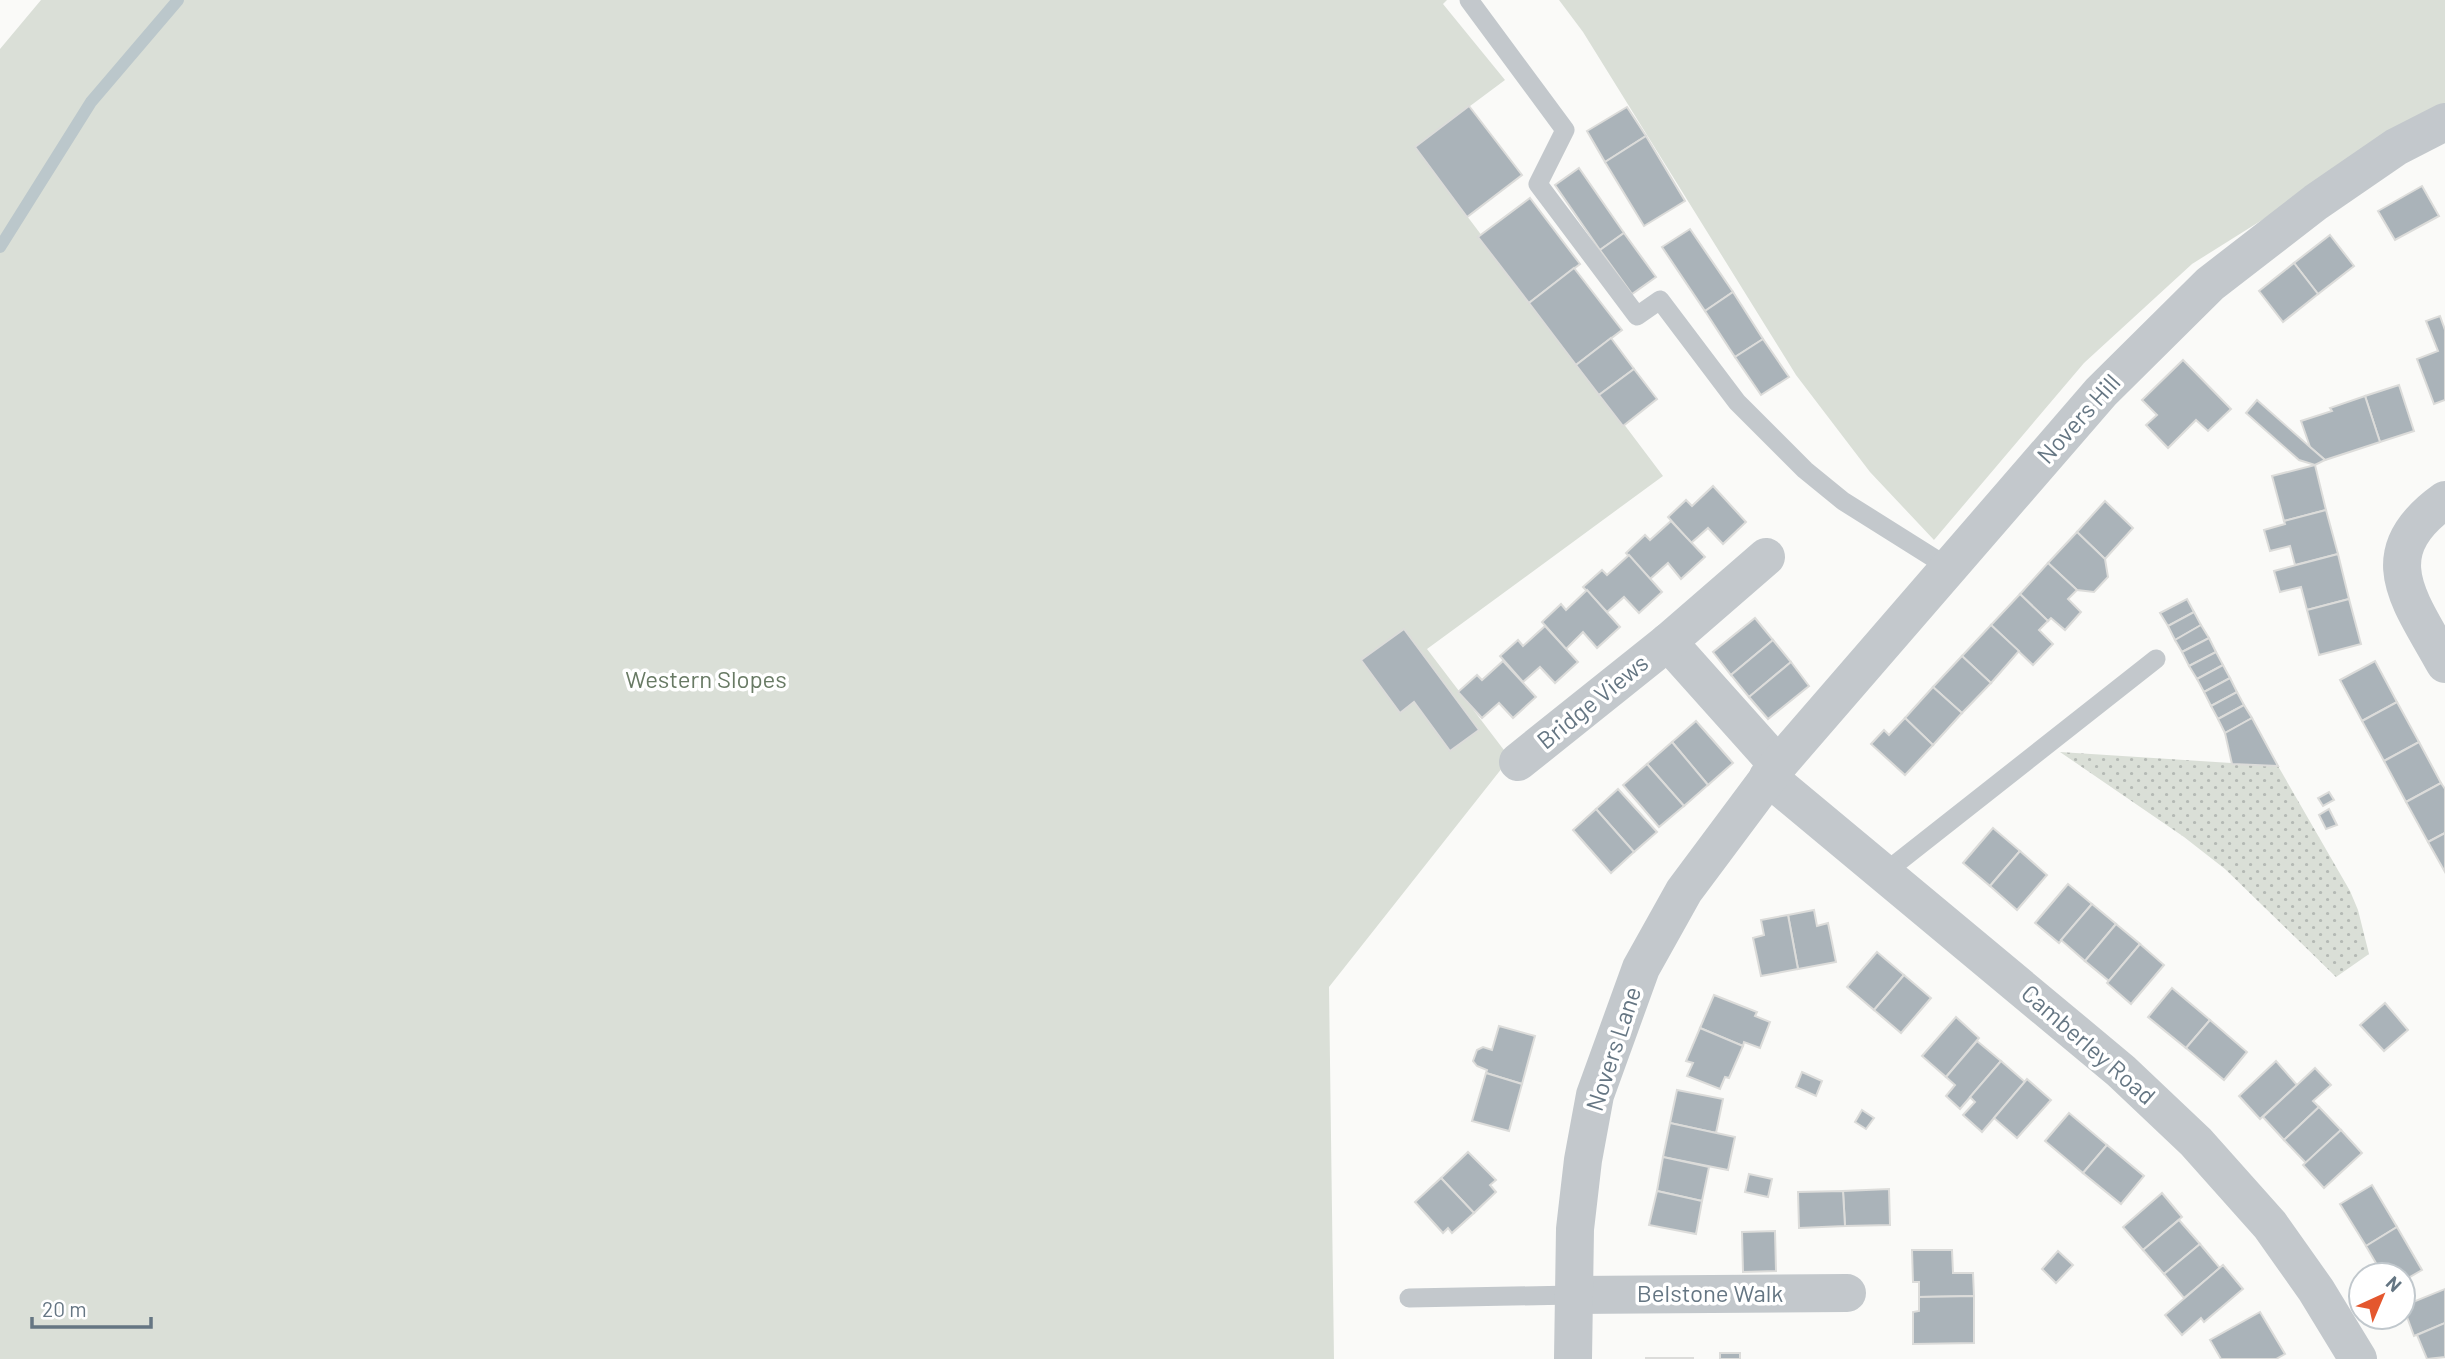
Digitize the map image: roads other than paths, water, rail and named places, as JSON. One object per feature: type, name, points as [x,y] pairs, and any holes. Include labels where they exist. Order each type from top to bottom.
[{"type":"street","name":"Novers Hill","points":[[1773,771],[2101,392],[2210,284],[2316,202],[2396,147],[2445,122]]},
{"type":"street","points":[[2445,500],[2413,529],[2400,557],[2405,591],[2445,664]]},
{"type":"street","name":"Bridge Views","points":[[1518,762],[1668,642],[1766,558]]},
{"type":"street","name":"Bridge Views","points":[[1668,642],[1773,771]]},
{"type":"street","name":"Camberley Road","points":[[1773,771],[1883,874],[2121,1071],[2196,1142],[2270,1225],[2316,1290],[2358,1359]]},
{"type":"street","name":"Novers Lane","points":[[1573,1359],[1575,1229],[1583,1160],[1595,1095],[1616,1032],[1641,968],[1684,891],[1773,771]]},
{"type":"street","name":"Belstone Walk","points":[[1573,1294],[1847,1293]]},
{"type":"lane","points":[[1469,0],[1565,131],[1538,184],[1637,316],[1661,300],[1737,402],[1805,470],[1843,501],[1948,567]]},
{"type":"lane","points":[[1883,874],[2156,659]]},
{"type":"lane","points":[[1409,1298],[1573,1294]]},
{"type":"waterway","points":[[0,247],[91,102],[178,0]]},
{"type":"park label","name":"Western Slopes","points":[[706,680]]}]
